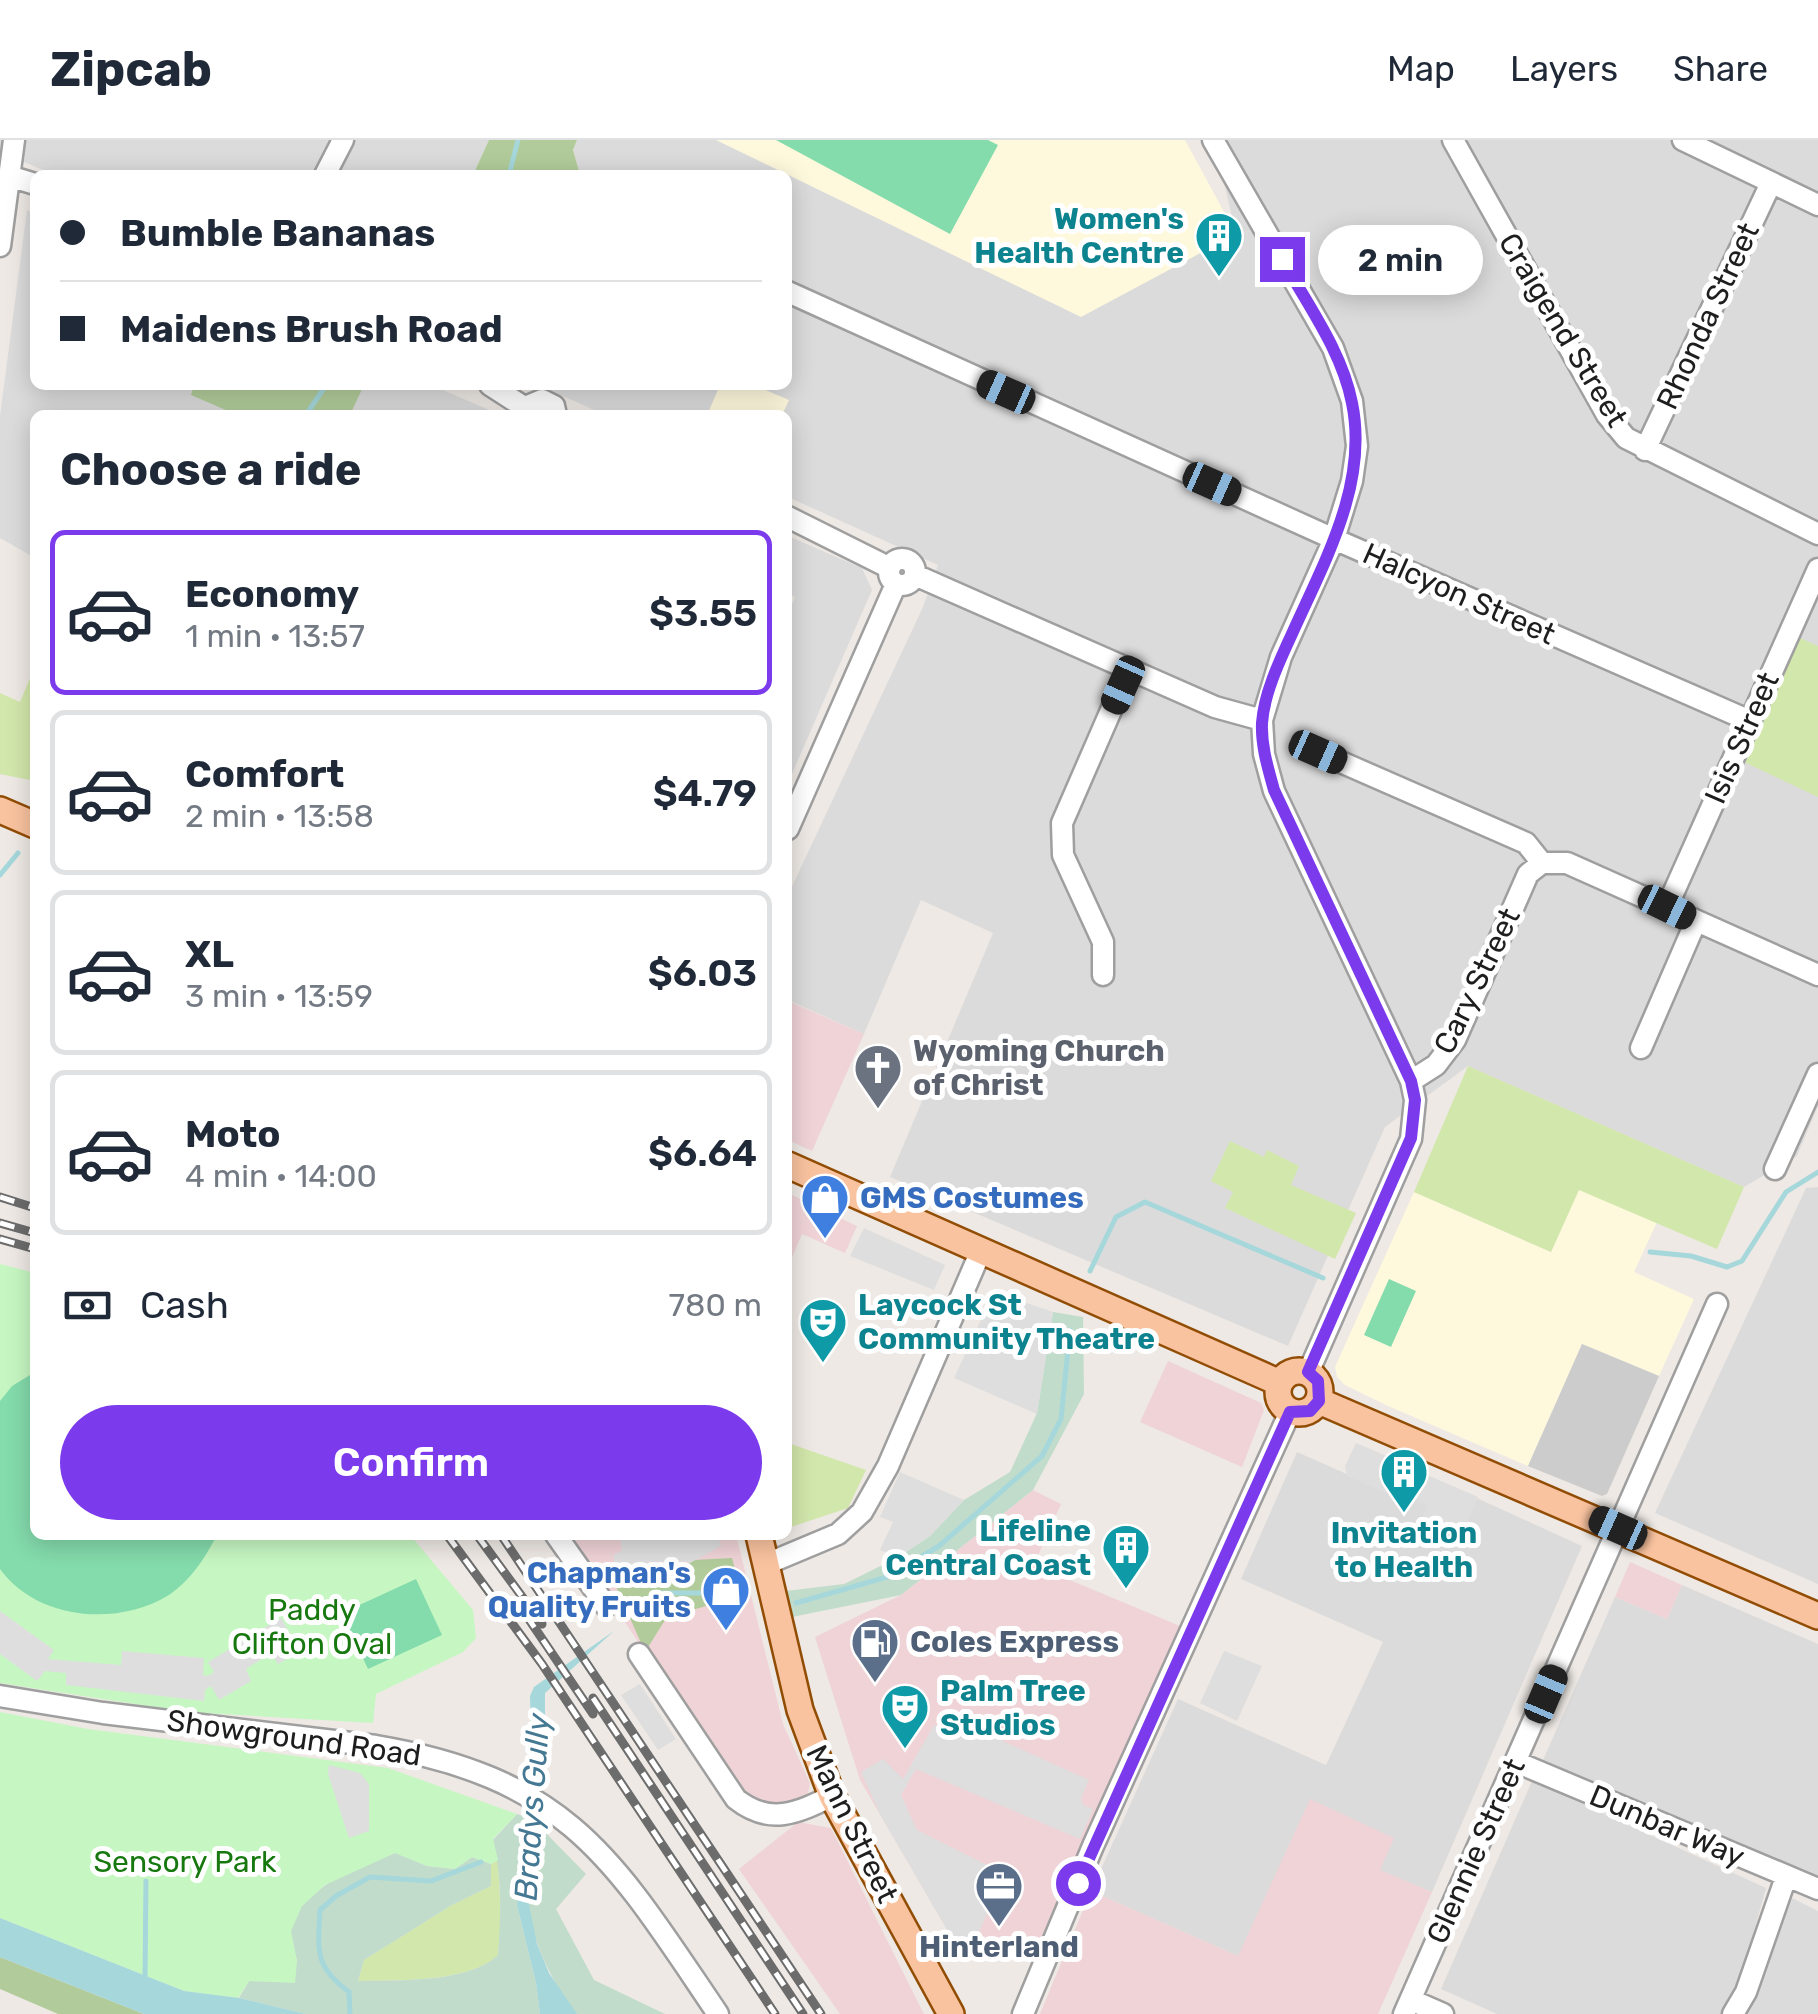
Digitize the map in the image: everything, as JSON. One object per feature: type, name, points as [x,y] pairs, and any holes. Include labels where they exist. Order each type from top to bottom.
[{"type":"main road","points":[[0,795],[30,805]]},
{"type":"main road","points":[[0,810],[30,823]]},
{"type":"main road","points":[[0,822],[30,831]]},
{"type":"main road","points":[[792,1167],[1280,1383]]},
{"type":"main road","points":[[1308,1372],[1318,1381],[1319,1401],[1310,1411],[1290,1412],[1280,1403],[1280,1383],[1289,1373],[1308,1372]]},
{"type":"main road","points":[[1319,1401],[1818,1616]]},
{"type":"main road","name":"Mann Street","points":[[757,1540],[800,1710],[832,1796],[951,2014]]},
{"type":"street","points":[[0,246],[14,140]]},
{"type":"street","points":[[328,170],[343,140]]},
{"type":"street","points":[[1213,140],[1332,348],[1352,402],[1357,446],[1352,481],[1334,540],[1281,658],[1262,720],[1264,754],[1274,790],[1411,1081]]},
{"type":"street","name":"Craigend Street","points":[[1453,140],[1607,415],[1626,438],[1818,534]]},
{"type":"street","points":[[1683,140],[1818,205]]},
{"type":"street","points":[[8,176],[30,183]]},
{"type":"street","name":"Rhonda Street","points":[[1645,450],[1771,182]]},
{"type":"street","name":"Halcyon Street","points":[[792,294],[1334,540],[1750,722]]},
{"type":"street","points":[[497,390],[523,410]]},
{"type":"street","points":[[528,410],[537,400],[546,401],[555,410]]},
{"type":"street","points":[[792,518],[900,576],[1215,707],[1262,720]]},
{"type":"street","name":"Isis Street","points":[[1667,907],[1818,569]]},
{"type":"street","points":[[792,820],[900,576]]},
{"type":"street","points":[[1103,975],[1103,942],[1063,855],[1062,823],[1129,669]]},
{"type":"street","points":[[1318,752],[1526,843],[1542,862],[1567,863],[1818,975]]},
{"type":"street","name":"Cary Street","points":[[1308,1372],[1411,1138],[1415,1100],[1411,1081],[1446,1054],[1528,874],[1542,862]]},
{"type":"street","points":[[1641,1048],[1696,921]]},
{"type":"street","points":[[1775,1170],[1818,1074]]},
{"type":"street","points":[[764,1565],[838,1534],[862,1512],[888,1466],[980,1253]]},
{"type":"street","name":"Glennie Street","points":[[1408,2007],[1716,1304]]},
{"type":"street","points":[[1023,2014],[1093,1846],[1290,1412]]},
{"type":"street","points":[[560,1540],[606,1606]]},
{"type":"street","points":[[639,1654],[736,1799],[747,1808],[781,1817],[832,1796]]},
{"type":"street","name":"Showground Road","points":[[0,1696],[414,1752],[454,1762],[518,1788],[586,1836],[629,1883],[718,2014]]},
{"type":"street","name":"Dunbar Way","points":[[1516,1762],[1818,1890]]},
{"type":"street","points":[[1733,2014],[1746,1992],[1786,1877]]},
{"type":"street","points":[[1408,2007],[1443,2014]]},
{"type":"shaded area","points":[[0,140],[489,140],[475,170],[43,170],[0,152]]},
{"type":"shaded area","points":[[577,140],[716,140],[1236,234],[1214,140],[1818,140],[1818,1106],[1797,1156],[1744,1187],[1468,1066],[1385,1127],[1288,1346],[890,1177],[993,933],[921,900],[864,1034],[792,1002],[792,886],[923,607],[938,565],[792,499],[792,410],[594,410],[550,390],[792,390],[792,170],[579,170],[573,150]]},
{"type":"shaded area","points":[[716,140],[1185,140],[1236,234],[1081,317],[792,177],[792,170],[778,170]]},
{"type":"shaded area","points":[[27,210],[30,390],[193,390],[192,395],[226,410],[30,410],[30,555],[0,538],[0,416]]},
{"type":"shaded area","points":[[362,390],[443,390],[489,410],[352,410]]},
{"type":"shaded area","points":[[718,390],[766,390],[789,400],[784,410],[709,410]]},
{"type":"shaded area","points":[[792,538],[862,568],[872,590],[792,774],[792,605],[795,597]]},
{"type":"shaded area","points":[[792,1003],[864,1034],[812,1151],[792,1142]]},
{"type":"shaded area","points":[[1818,1187],[1818,1584],[1655,1513],[1806,1188]]},
{"type":"shaded area","points":[[1579,1189],[1657,1222],[1634,1272],[1694,1299],[1659,1376],[1582,1344],[1528,1466],[1388,1406],[1337,1377],[1335,1367],[1414,1192],[1551,1252]]},
{"type":"shaded area","points":[[792,1195],[857,1226],[845,1253],[802,1234],[792,1258]]},
{"type":"shaded area","points":[[864,1228],[945,1265],[934,1290],[850,1256]]},
{"type":"shaded area","points":[[994,1292],[1053,1312],[1037,1414],[954,1378]]},
{"type":"shaded area","points":[[1582,1344],[1659,1376],[1607,1494],[1602,1496],[1528,1466]]},
{"type":"shaded area","points":[[1168,1361],[1261,1403],[1264,1410],[1242,1467],[1140,1422]]},
{"type":"shaded area","points":[[1356,1443],[1403,1463],[1394,1487],[1385,1492],[1347,1476],[1345,1466]]},
{"type":"shaded area","points":[[1297,1452],[1392,1494],[1411,1468],[1582,1546],[1432,1892],[1379,1870],[1393,1838],[1238,1956],[1091,1891],[1178,1699],[1326,1765],[1383,1642],[1241,1579]]},
{"type":"shaded area","points":[[1411,1468],[1478,1497],[1463,1534],[1423,1516],[1427,1505],[1400,1492]]},
{"type":"shaded area","points":[[900,1472],[964,1500],[930,1536],[897,1558],[880,1550],[893,1522],[880,1517]]},
{"type":"shaded area","points":[[1033,1490],[1061,1504],[1034,1565],[1180,1626],[1034,1958],[963,1957],[860,1780],[815,1637],[901,1595]]},
{"type":"shaded area","points":[[571,1540],[737,1540],[783,1724],[810,1783],[807,1799],[787,1808],[762,1806],[739,1796]]},
{"type":"shaded area","points":[[620,1540],[719,1540],[721,1546],[670,1574],[614,1582],[614,1555],[622,1550]]},
{"type":"shaded area","points":[[1630,1562],[1682,1585],[1667,1619],[1615,1597]]},
{"type":"shaded area","points":[[1682,1585],[1818,1644],[1818,1880],[1804,1869],[1761,1856],[1543,1760],[1615,1597],[1667,1619]]},
{"type":"shaded area","points":[[0,1611],[54,1650],[48,1659],[121,1665],[122,1651],[204,1658],[203,1675],[208,1676],[214,1672],[208,1662],[243,1641],[249,1651],[252,1648],[247,1638],[281,1618],[300,1651],[278,1664],[271,1653],[246,1669],[251,1681],[219,1700],[211,1686],[205,1690],[204,1701],[66,1685],[66,1673],[45,1671],[37,1681],[0,1654]]},
{"type":"shaded area","points":[[1224,1651],[1262,1666],[1237,1721],[1200,1703]]},
{"type":"shaded area","points":[[640,1684],[676,1739],[658,1750],[621,1695]]},
{"type":"shaded area","points":[[963,1723],[1089,1780],[1081,1798],[1083,1805],[1093,1809],[1080,1839],[916,1769],[901,1795],[917,1830],[1002,1876],[980,1930],[963,1957],[881,1816],[861,1772],[883,1759],[903,1779],[934,1725],[957,1736]]},
{"type":"shaded area","points":[[329,1765],[360,1773],[369,1784],[369,1831],[349,1838],[328,1774]]},
{"type":"shaded area","points":[[1532,1781],[1766,1888],[1742,1974],[1722,2014],[1497,2014],[1441,1989]]},
{"type":"shaded area","points":[[1310,1799],[1394,1838],[1380,1870],[1432,1892],[1378,2014],[1040,2014],[1091,1891],[1238,1956]]},
{"type":"shaded area","points":[[798,1822],[831,1828],[924,2014],[840,2014],[739,1869]]},
{"type":"shaded area","points":[[1792,1898],[1818,1911],[1818,2014],[1742,2014]]},
{"type":"green space","points":[[489,140],[577,140],[573,150],[579,170],[475,170]]},
{"type":"green space","points":[[776,140],[988,140],[998,145],[950,234]]},
{"type":"green space","points":[[192,390],[362,390],[352,410],[226,410],[191,395]]},
{"type":"green space","points":[[1798,637],[1818,646],[1818,797],[1744,762]]},
{"type":"green space","points":[[30,678],[30,780],[0,774],[0,693],[20,702]]},
{"type":"green space","points":[[1468,1066],[1744,1187],[1717,1249],[1579,1190],[1551,1252],[1414,1192]]},
{"type":"green space","points":[[1230,1141],[1264,1157],[1267,1150],[1299,1166],[1291,1185],[1356,1213],[1335,1259],[1225,1208],[1233,1192],[1211,1181]]},
{"type":"green space","name":"Paddy Clifton Oval","points":[[0,1264],[30,1272],[30,1540],[414,1540],[473,1610],[476,1638],[463,1652],[376,1694],[373,1723],[186,1712],[0,1683]]},
{"type":"green space","points":[[1389,1279],[1416,1291],[1391,1347],[1364,1335]]},
{"type":"green space","points":[[1053,1312],[1083,1317],[1084,1394],[1033,1490],[901,1595],[792,1617],[786,1591],[844,1584],[897,1558],[930,1536],[964,1500],[1010,1472],[1037,1413]]},
{"type":"green space","points":[[30,1375],[30,1540],[214,1540],[184,1583],[169,1595],[126,1612],[79,1613],[35,1599],[0,1569],[0,1401],[12,1386]]},
{"type":"green space","points":[[792,1444],[866,1470],[848,1508],[792,1527]]},
{"type":"green space","points":[[732,1558],[742,1596],[667,1617],[645,1652],[614,1582],[672,1574],[694,1560]]},
{"type":"green space","points":[[416,1579],[442,1635],[368,1669],[342,1613]]},
{"type":"green space","name":"Sensory Park","points":[[0,1712],[88,1729],[388,1768],[517,1814],[493,1839],[498,1860],[491,1864],[472,1857],[455,1869],[427,1866],[395,1853],[325,1885],[302,1906],[291,1931],[297,1961],[295,1983],[249,1981],[238,1998],[184,1991],[0,1918]]},
{"type":"green space","points":[[517,1814],[527,1817],[517,1905],[540,2014],[306,2014],[239,1998],[249,1981],[297,1961],[291,1930],[305,1903],[349,1872],[396,1853],[427,1866],[455,1869],[472,1857],[491,1864],[491,1886],[452,1905],[364,1960],[358,1981],[432,1978],[485,1964],[498,1955],[499,1940],[499,1882],[493,1840]]},
{"type":"green space","points":[[536,1823],[586,1874],[556,1909],[594,1980],[665,2014],[577,2014],[572,2010],[543,1958],[530,1916],[528,1882]]},
{"type":"green space","points":[[498,1860],[498,1955],[469,1971],[451,1975],[358,1981],[364,1960],[452,1905],[491,1886],[491,1864]]},
{"type":"green space","points":[[0,1957],[144,2014],[58,2014],[0,1989]]},
{"type":"water","points":[[614,1631],[545,1693],[545,1748],[528,1900],[537,1944],[549,1973],[577,2014],[540,2014],[517,1905],[532,1770],[530,1696],[534,1687]]},
{"type":"water","points":[[0,1918],[184,1991],[239,1998],[306,2014],[144,2014],[0,1957]]},
{"type":"waterway","points":[[510,170],[518,140]]},
{"type":"waterway","points":[[309,410],[323,390]]},
{"type":"waterway","points":[[0,875],[18,853]]},
{"type":"waterway","name":"Bradys Gully","points":[[1650,1252],[1691,1256],[1727,1267],[1742,1261],[1786,1192],[1818,1172]]},
{"type":"waterway","name":"Bradys Gully","points":[[1090,1271],[1116,1217],[1145,1202],[1323,1278]]},
{"type":"waterway","name":"Bradys Gully","points":[[796,1603],[887,1577],[939,1546],[1042,1456],[1061,1419],[1070,1330]]},
{"type":"waterway","name":"Bradys Gully","points":[[634,1610],[660,1593],[739,1593]]},
{"type":"waterway","points":[[350,2014],[349,1992],[329,1974],[321,1957],[320,1910],[370,1877],[431,1881],[481,1862]]},
{"type":"waterway","points":[[145,1978],[146,1881]]},
{"type":"railway","points":[[0,1197],[30,1206]]},
{"type":"railway","points":[[0,1223],[30,1232]]},
{"type":"railway","points":[[0,1239],[30,1248]]},
{"type":"railway","points":[[451,1540],[542,1664],[775,2014]]},
{"type":"railway","points":[[481,1540],[542,1624]]},
{"type":"railway","points":[[504,1540],[821,2014]]},
{"type":"railway","points":[[526,1615],[593,1714]]},
{"type":"railway","points":[[593,1698],[803,2014]]},
{"type":"place","name":"Women's Health Centre","points":[[1219,278]]},
{"type":"place","name":"Wyoming Church of Christ","points":[[878,1110]]},
{"type":"place","name":"GMS Costumes","points":[[825,1240]]},
{"type":"place","name":"Laycock St Community Theatre","points":[[823,1364]]},
{"type":"place","name":"Invitation to Health","points":[[1404,1514]]},
{"type":"place","name":"Lifeline Central Coast","points":[[1126,1590]]},
{"type":"place","name":"Chapman's Quality Fruits","points":[[726,1632]]},
{"type":"place","name":"Coles Express","points":[[875,1684]]},
{"type":"place","name":"Palm Tree Studios","points":[[905,1750]]},
{"type":"place","name":"Hinterland","points":[[999,1928]]},
{"type":"route","points":[[1078,1883],[1290,1412],[1310,1411],[1319,1401],[1318,1381],[1308,1372],[1411,1138],[1414,1118],[1411,1081],[1274,790],[1264,754],[1262,720],[1270,690],[1334,540],[1352,481],[1357,446],[1352,402],[1332,348],[1282,259]]}]
